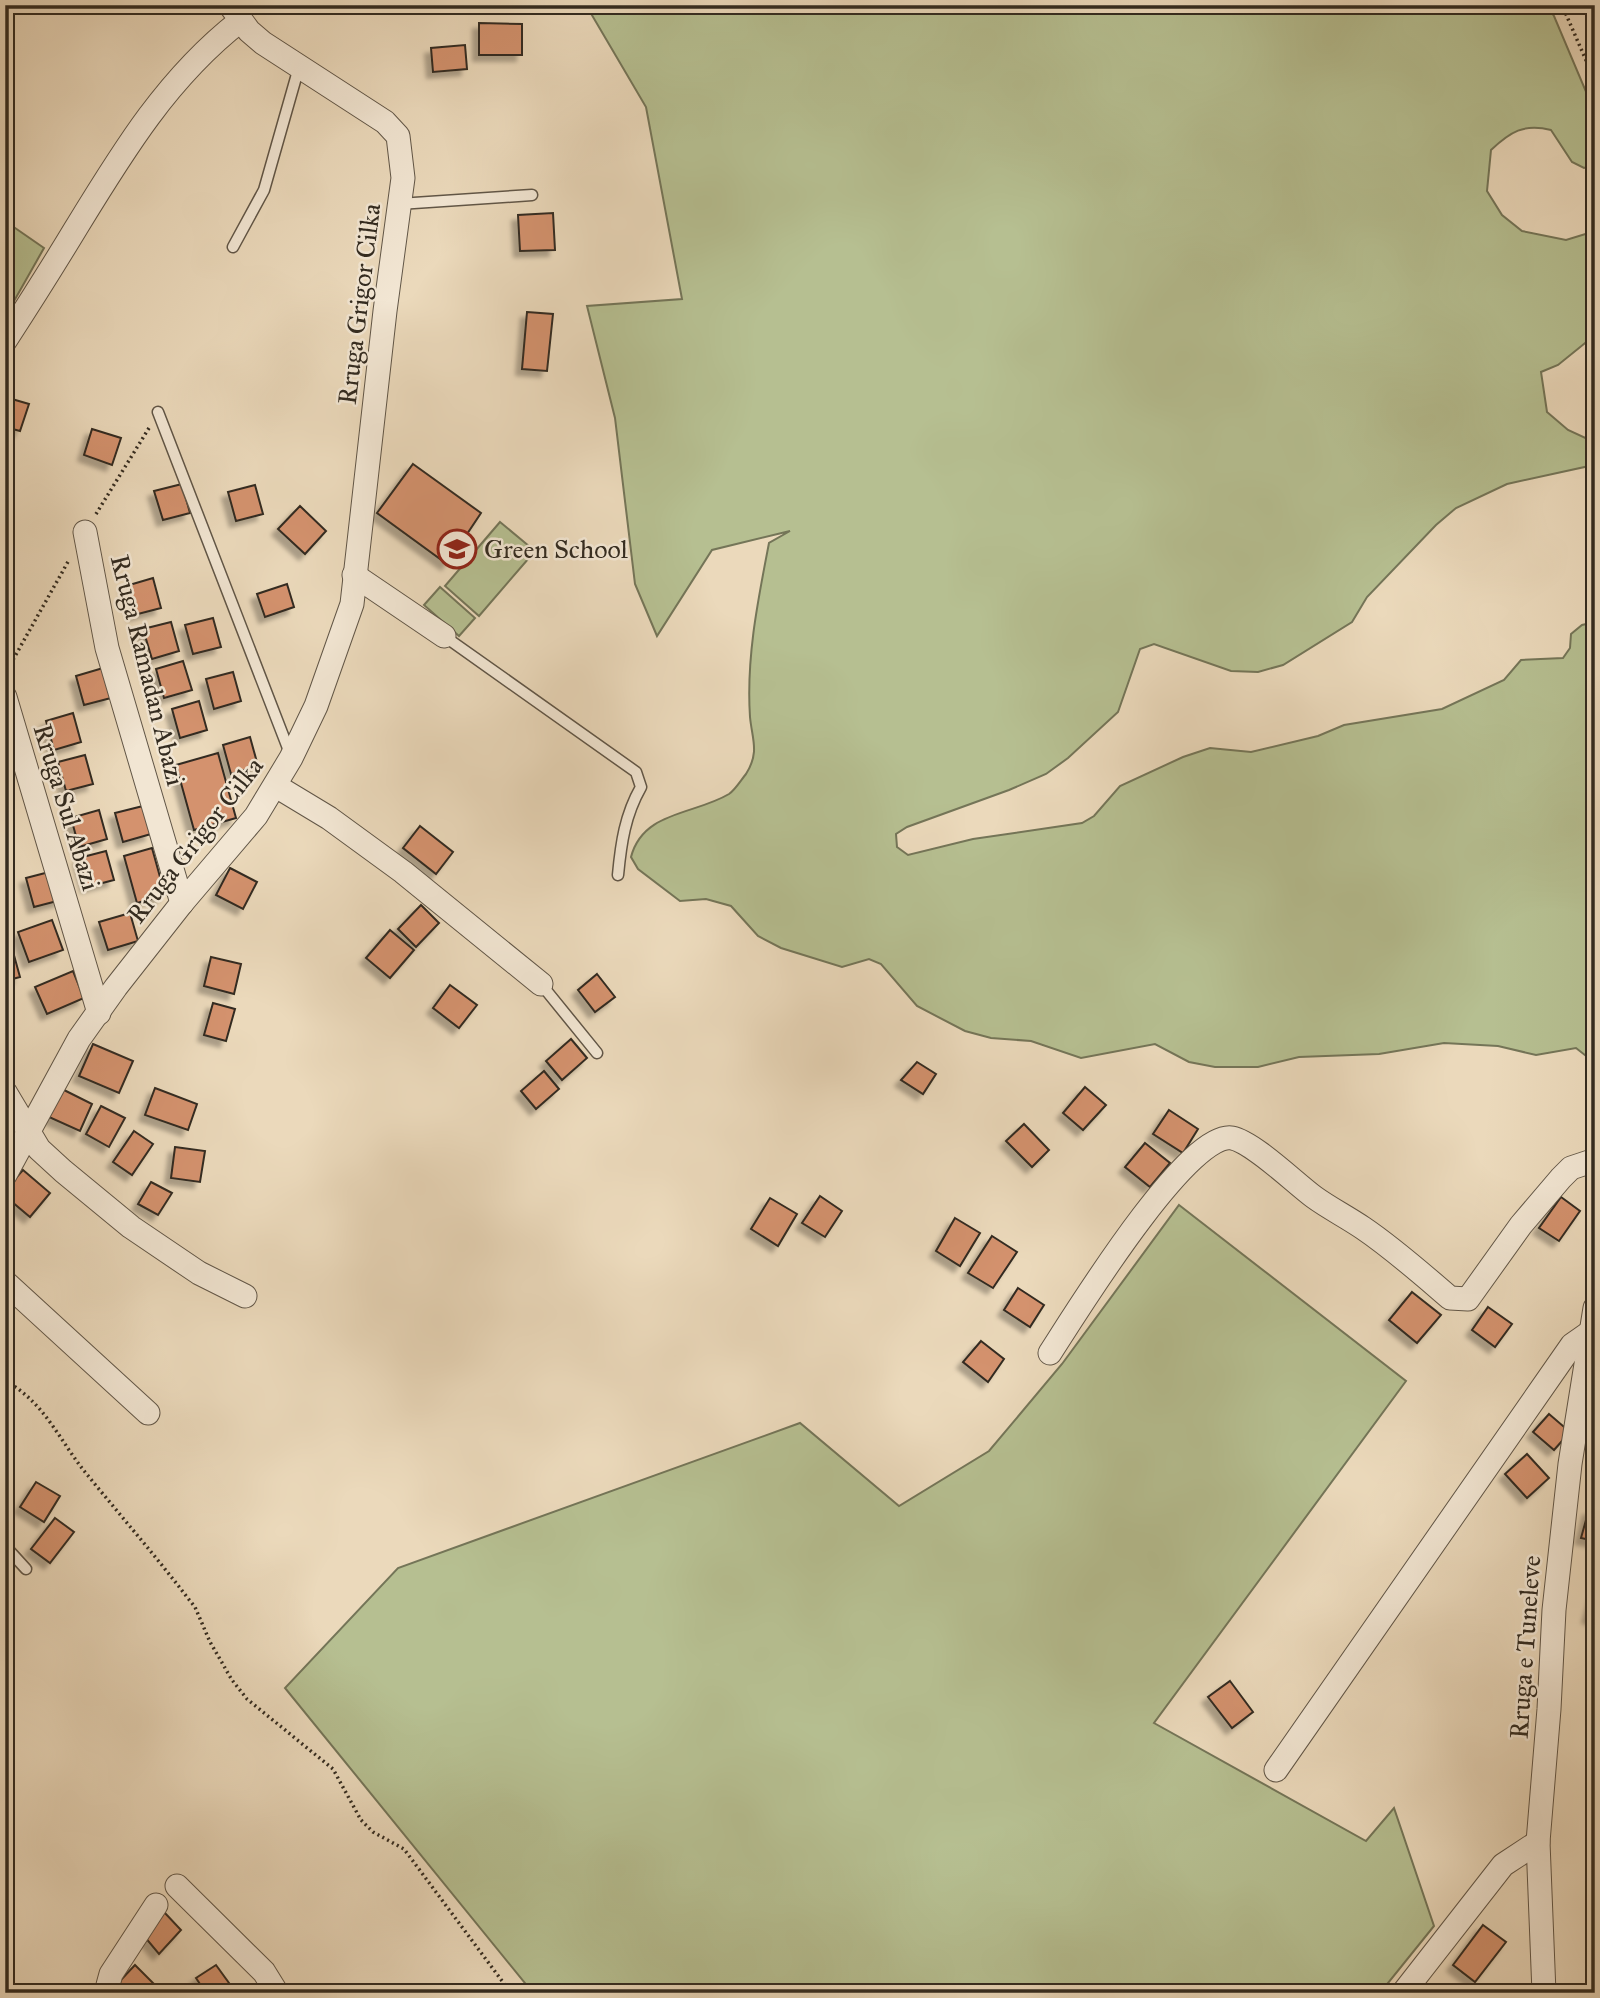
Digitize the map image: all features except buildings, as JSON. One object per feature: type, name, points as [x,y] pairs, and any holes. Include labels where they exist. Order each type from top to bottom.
[{"type":"street","points":[[5,341],[114,165],[164,94],[235,13],[249,32],[299,67]]},
{"type":"street","name":"Rruga Grigor Cilka","points":[[5,1175],[79,1039],[116,987],[182,903],[256,816],[276,786],[316,706],[352,604],[403,178],[398,136],[385,122],[299,67]]},
{"type":"street","name":"Rruga Ramadan Abazi","points":[[85,532],[107,648],[182,903]]},
{"type":"street","points":[[354,575],[444,636]]},
{"type":"street","name":"Rruga Sul Abazi","points":[[5,697],[99,1013]]},
{"type":"street","points":[[276,786],[329,818],[403,872],[541,984]]},
{"type":"street","points":[[5,1092],[39,1149],[131,1227],[199,1273],[245,1296]]},
{"type":"street","points":[[1051,1353],[1125,1238],[1161,1194],[1214,1141],[1231,1138],[1249,1146],[1316,1198],[1365,1229],[1450,1298],[1468,1299],[1521,1225],[1561,1178],[1571,1168],[1595,1160]]},
{"type":"street","points":[[5,1282],[148,1413]]},
{"type":"street","name":"Rruga e Tuneleve","points":[[1544,1993],[1538,1842],[1549,1709],[1553,1610],[1570,1464],[1595,1308]]},
{"type":"street","points":[[1276,1770],[1572,1345],[1592,1331]]},
{"type":"street","points":[[1403,1993],[1503,1865],[1538,1842]]},
{"type":"street","points":[[177,1886],[264,1972],[277,1993]]},
{"type":"street","points":[[110,1993],[108,1979],[156,1905]]},
{"type":"lane","points":[[233,247],[264,190],[299,67]]},
{"type":"lane","points":[[400,204],[532,195]]},
{"type":"lane","points":[[158,412],[291,758]]},
{"type":"lane","points":[[444,636],[636,772],[641,787],[628,815],[621,843],[618,875]]},
{"type":"lane","points":[[541,984],[597,1053]]},
{"type":"lane","points":[[5,1546],[26,1569]]},
{"type":"path","points":[[1559,5],[1565,12],[1595,81]]},
{"type":"path","points":[[5,1381],[24,1391],[43,1411],[73,1456],[195,1607],[210,1642],[247,1699],[333,1769],[361,1820],[373,1832],[404,1849],[511,1993]]},
{"type":"green space","points":[[586,5],[1546,6],[1554,16],[1587,94],[1595,126],[1595,165],[1584,168],[1572,162],[1551,130],[1525,129],[1511,134],[1491,150],[1487,191],[1502,215],[1522,231],[1566,240],[1592,232],[1595,239],[1595,335],[1558,365],[1541,372],[1547,412],[1568,430],[1592,441],[1595,456],[1589,466],[1507,484],[1456,508],[1436,525],[1367,597],[1352,622],[1283,665],[1258,672],[1231,671],[1154,644],[1140,649],[1118,712],[1068,758],[1046,774],[907,827],[896,834],[897,847],[908,855],[973,839],[1082,823],[1094,816],[1120,786],[1183,757],[1210,748],[1251,752],[1318,736],[1344,725],[1442,709],[1504,680],[1521,660],[1563,658],[1570,648],[1571,634],[1582,625],[1595,622],[1595,1063],[1576,1048],[1536,1055],[1498,1046],[1444,1043],[1379,1054],[1299,1057],[1258,1067],[1215,1067],[1189,1062],[1155,1044],[1081,1058],[1031,1041],[991,1038],[965,1031],[917,1006],[881,964],[869,959],[842,967],[781,948],[758,936],[731,906],[706,899],[680,901],[638,869],[631,857],[637,842],[646,831],[671,816],[729,794],[750,766],[754,746],[749,695],[757,608],[769,543],[790,531],[712,550],[657,636],[635,584],[615,418],[587,306],[682,299],[646,107]]},
{"type":"green space","points":[[5,221],[44,248],[5,317]]},
{"type":"green space","points":[[500,522],[535,551],[479,616],[445,586]]},
{"type":"green space","points":[[440,587],[475,618],[459,636],[424,605]]},
{"type":"green space","points":[[1179,1205],[1406,1381],[1154,1723],[1366,1841],[1394,1808],[1434,1926],[1380,1993],[533,1993],[285,1688],[398,1568],[800,1423],[899,1506],[989,1451],[1062,1364]]},
{"type":"place","name":"Green School","points":[[457,549]]}]
